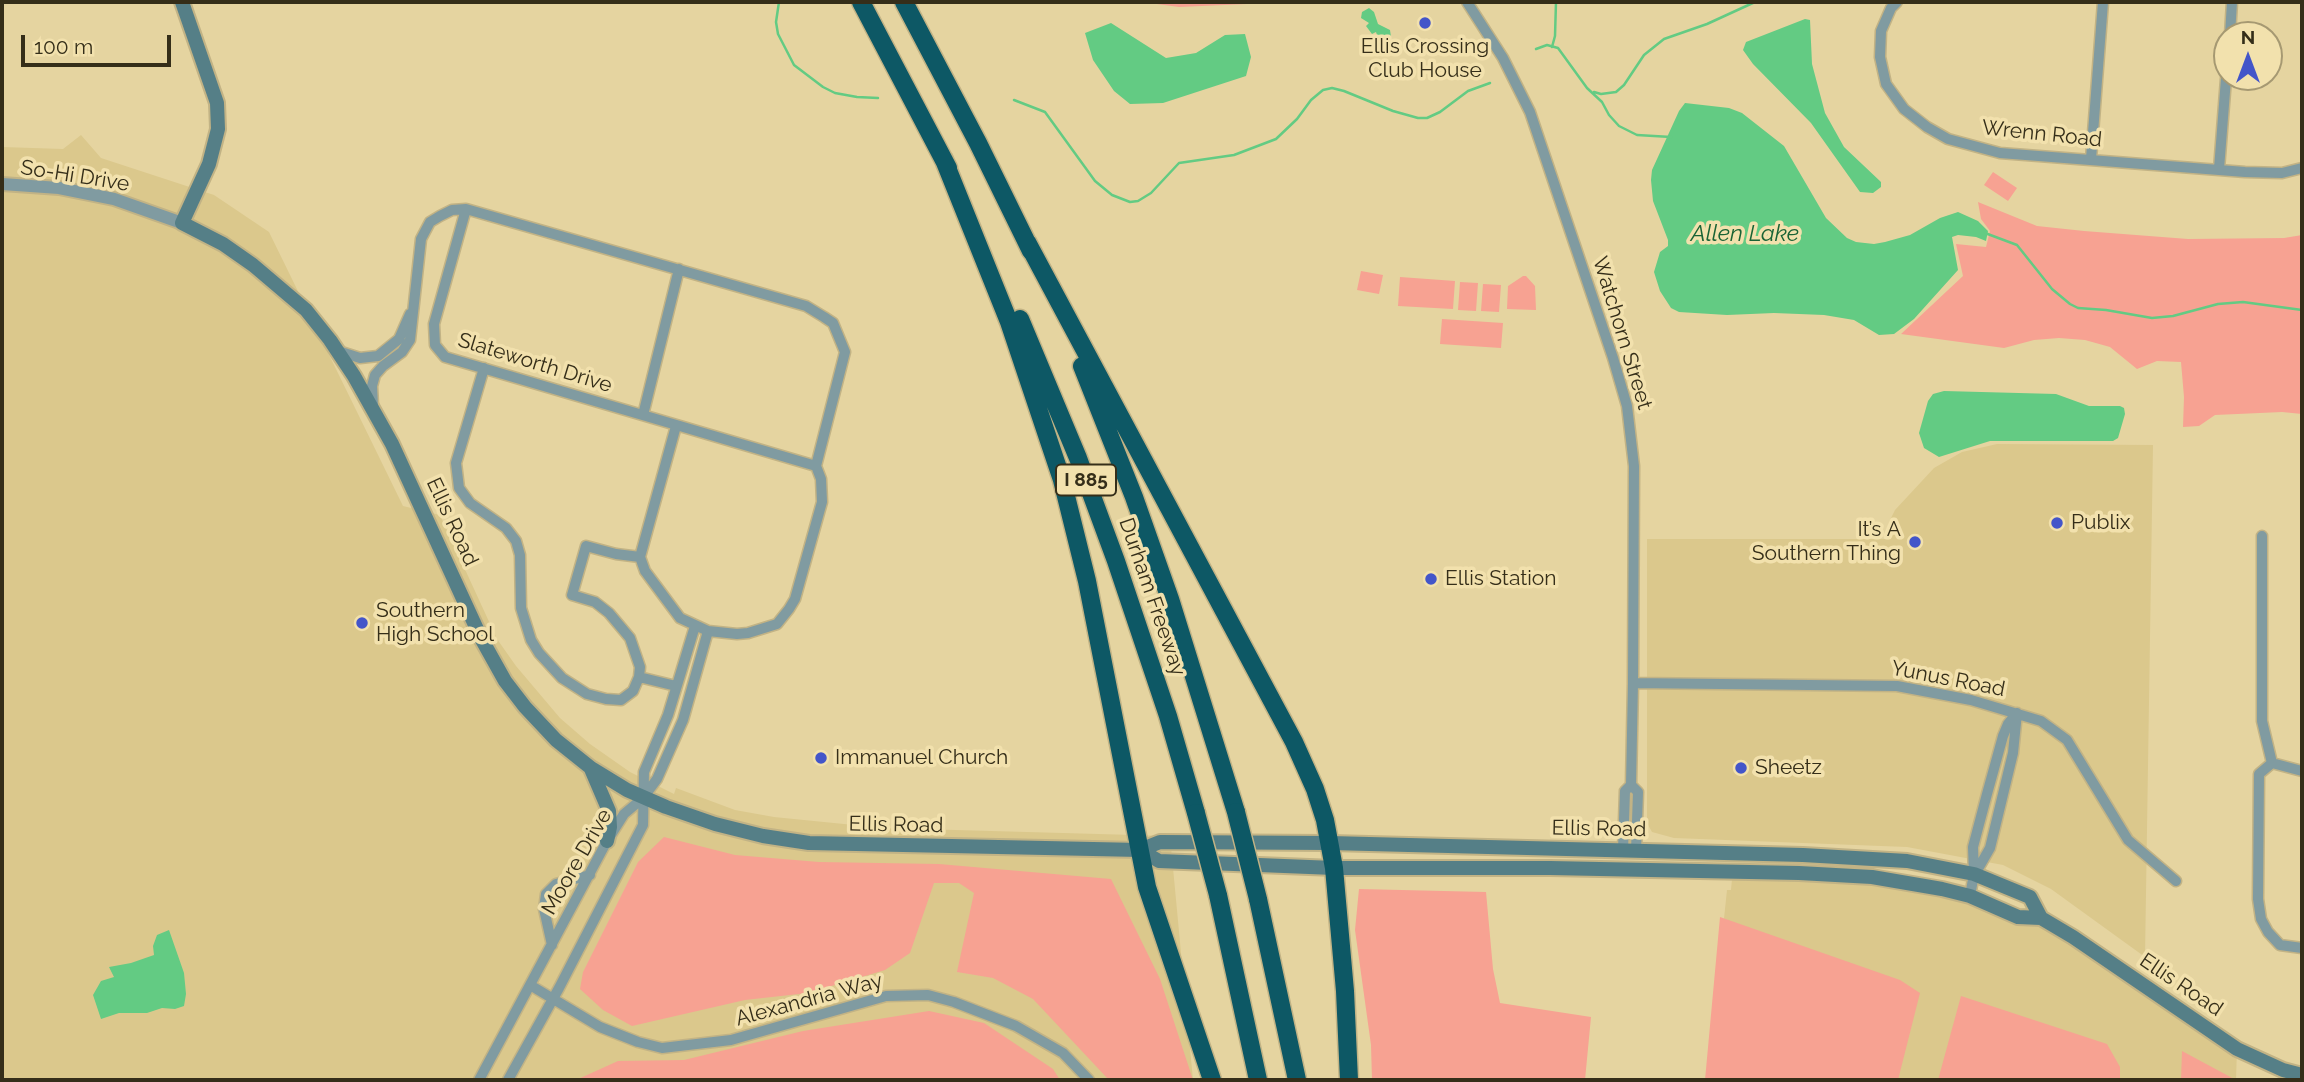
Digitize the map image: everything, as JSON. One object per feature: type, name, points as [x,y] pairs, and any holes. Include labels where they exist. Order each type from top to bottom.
[{"type":"highway","name":"Durham Freeway","points":[[861,2],[944,160],[1015,307],[1078,458],[1134,611],[1196,813],[1218,895],[1258,1080]]},
{"type":"highway","name":"Durham Freeway","points":[[904,2],[1027,242],[1088,381],[1138,510],[1196,678],[1236,812],[1258,899],[1297,1080]]},
{"type":"highway","points":[[944,160],[1009,321],[1062,481],[1087,581],[1152,905],[1212,1080]]},
{"type":"highway","points":[[1027,242],[1294,743],[1321,804],[1334,868],[1345,991],[1349,1080]]},
{"type":"main road","points":[[181,223],[209,164],[218,129],[217,103],[182,2]]},
{"type":"main road","name":"Ellis Road","points":[[181,223],[223,244],[253,265],[306,310],[338,351],[373,407],[481,638],[505,681],[555,740],[591,768],[643,798],[725,827],[800,842],[1140,850],[1160,842],[1330,843],[1732,853],[1907,861],[1974,874],[2030,897],[2041,918]]},
{"type":"main road","points":[[591,768],[609,811],[607,841]]},
{"type":"main road","name":"Ellis Road","points":[[1140,850],[1159,861],[1334,868],[1550,868],[1872,877],[1970,896],[2018,917],[2041,918],[2084,944],[2237,1049],[2273,1066],[2302,1075]]},
{"type":"main road","points":[[1550,868],[1562,861],[1621,859],[1630,850]]},
{"type":"main road","points":[[1630,871],[1646,865],[1722,861],[1732,853]]},
{"type":"street","name":"Watchorn Street","points":[[1467,2],[1503,58],[1530,112],[1614,358],[1627,406],[1634,467],[1631,785],[1637,792],[1630,850]]},
{"type":"street","name":"Wrenn Road","points":[[1897,2],[1891,8],[1881,32],[1880,57],[1886,84],[1904,109],[1948,139],[2000,153],[2282,173],[2302,168]]},
{"type":"street","points":[[2091,159],[2102,2]]},
{"type":"street","points":[[2231,21],[2232,2]]},
{"type":"street","points":[[2219,169],[2225,91]]},
{"type":"street","name":"So-Hi Drive","points":[[2,184],[59,188],[114,199],[181,223]]},
{"type":"street","points":[[373,407],[372,386],[375,375],[402,352],[410,340],[421,239],[430,222],[452,210],[466,209],[806,306],[833,323],[845,352],[816,466],[821,479],[821,502],[795,599],[777,624],[748,633],[723,634],[695,626],[680,618],[645,571],[640,557],[676,426]]},
{"type":"street","name":"Slateworth Drive","points":[[466,209],[434,324],[433,338],[439,352],[445,357],[816,466]]},
{"type":"street","points":[[643,415],[680,270]]},
{"type":"street","points":[[338,351],[366,358],[386,351],[399,339],[413,307]]},
{"type":"street","points":[[484,368],[456,470],[460,488],[470,503],[506,528],[518,547],[521,608],[531,640],[539,653],[562,678],[587,694],[621,700],[634,691],[639,677],[639,660],[630,638],[602,606],[572,595],[586,546],[640,557]]},
{"type":"street","points":[[2262,536],[2262,721],[2272,763]]},
{"type":"street","points":[[643,798],[644,772],[667,715],[695,626]]},
{"type":"street","points":[[643,798],[657,779],[683,720],[708,631]]},
{"type":"street","points":[[639,677],[676,685]]},
{"type":"street","name":"Yunus Road","points":[[1633,683],[1897,686],[1971,700],[2041,721],[2067,740],[2128,840],[2176,881]]},
{"type":"street","points":[[1974,874],[1990,848],[2012,753],[2017,713]]},
{"type":"street","points":[[1970,896],[1974,874],[1973,847],[2003,736],[2017,713]]},
{"type":"street","points":[[2272,763],[2302,772]]},
{"type":"street","points":[[2272,763],[2259,774],[2259,909],[2268,932],[2280,945],[2302,948]]},
{"type":"street","name":"Moore Drive","points":[[479,1080],[607,841],[624,814],[643,798]]},
{"type":"street","name":"Moore Drive","points":[[508,1080],[643,825],[643,798]]},
{"type":"street","points":[[552,945],[544,909],[546,894],[556,884],[590,875]]},
{"type":"street","name":"Alexandria Way","points":[[530,985],[600,1027],[662,1048],[731,1040],[886,996],[928,995],[1016,1026],[1063,1053],[1089,1080]]},
{"type":"shaded area","points":[[1142,2],[1247,2],[1247,4],[1179,7]]},
{"type":"shaded area","points":[[81,135],[101,158],[214,195],[269,232],[403,506],[440,515],[497,639],[516,666],[560,718],[590,744],[630,772],[674,794],[676,788],[735,810],[774,817],[884,828],[1170,836],[1193,1080],[2,1080],[2,147],[63,149]]},
{"type":"shaded area","points":[[1993,172],[2017,188],[2008,201],[1984,185]]},
{"type":"shaded area","points":[[1978,202],[2037,226],[2084,231],[2188,239],[2284,238],[2302,235],[2302,414],[2282,412],[2215,415],[2199,426],[2183,427],[2181,362],[2157,361],[2137,369],[2110,347],[2085,340],[2034,340],[2004,348],[1901,334],[1963,276],[1956,244],[1986,247],[1990,231],[1981,219]]},
{"type":"shaded area","points":[[1361,271],[1383,275],[1379,294],[1357,290]]},
{"type":"shaded area","points":[[1523,276],[1535,286],[1536,310],[1507,309],[1508,286]]},
{"type":"shaded area","points":[[1400,277],[1455,281],[1453,309],[1398,306]]},
{"type":"shaded area","points":[[1460,282],[1478,283],[1476,311],[1458,310]]},
{"type":"shaded area","points":[[1483,284],[1501,285],[1499,312],[1481,311]]},
{"type":"shaded area","points":[[1442,319],[1503,323],[1501,348],[1440,344]]},
{"type":"shaded area","points":[[1997,444],[2153,445],[2145,957],[2051,889],[2003,865],[1907,847],[1674,838],[1652,832],[1647,823],[1647,539],[1886,539],[1889,522],[1895,510],[1934,468],[1962,452]]},
{"type":"shaded area","points":[[664,837],[735,855],[819,862],[939,864],[1111,879],[1160,979],[1193,1080],[1109,1080],[1033,999],[993,978],[957,972],[974,893],[959,883],[934,883],[910,953],[885,970],[808,993],[745,1000],[632,1026],[603,1010],[580,989],[583,972],[638,862]]},
{"type":"shaded area","points":[[1732,879],[1872,884],[1969,897],[2042,925],[2237,1049],[2236,1080],[1707,1080],[1727,890],[1731,890]]},
{"type":"shaded area","points":[[1359,889],[1486,892],[1493,969],[1500,1003],[1591,1017],[1585,1080],[1372,1080],[1371,1045],[1355,930]]},
{"type":"shaded area","points":[[1720,917],[1900,980],[1920,993],[1898,1080],[1705,1080]]},
{"type":"shaded area","points":[[1961,996],[2107,1044],[2120,1067],[2120,1080],[1938,1080]]},
{"type":"shaded area","points":[[929,1011],[984,1023],[1053,1069],[1060,1080],[576,1080],[618,1061],[684,1060],[803,1031]]},
{"type":"shaded area","points":[[2182,1051],[2236,1080],[2181,1080]]},
{"type":"water","points":[[1369,8],[1374,12],[1378,24],[1390,30],[1391,37],[1388,40],[1379,41],[1376,32],[1372,34],[1366,26],[1369,23],[1361,18],[1362,12]]},
{"type":"water","points":[[1805,19],[1810,20],[1812,64],[1825,113],[1844,147],[1881,182],[1881,187],[1873,193],[1860,192],[1811,123],[1753,64],[1743,50],[1746,42]]},
{"type":"water","points":[[1111,23],[1166,58],[1196,53],[1225,35],[1245,34],[1251,57],[1246,76],[1163,103],[1130,104],[1114,91],[1093,60],[1085,33]]},
{"type":"water","name":"Allen Lake","points":[[1685,103],[1729,108],[1742,113],[1784,146],[1826,218],[1847,238],[1874,244],[1885,242],[1910,235],[1940,218],[1958,212],[1978,221],[1988,231],[1986,241],[1976,237],[1952,237],[1958,270],[1914,319],[1894,334],[1879,335],[1854,320],[1824,315],[1679,312],[1671,308],[1660,291],[1654,272],[1660,252],[1668,246],[1668,240],[1653,201],[1651,180],[1652,170]]},
{"type":"water","points":[[1944,391],[2056,394],[2089,406],[2120,406],[2124,408],[2125,414],[2118,438],[2113,441],[1990,441],[1939,457],[1924,448],[1919,433],[1928,401],[1933,394]]},
{"type":"water","points":[[169,930],[184,973],[184,1006],[175,1009],[162,1008],[147,1013],[119,1013],[101,1019],[93,995],[101,981],[114,977],[109,967],[154,955],[153,946],[157,935]]},
{"type":"waterway","points":[[779,2],[776,22],[778,34],[794,65],[835,93],[878,98]]},
{"type":"waterway","points":[[1552,47],[1556,2]]},
{"type":"waterway","points":[[1594,92],[1616,92],[1624,85],[1644,55],[1664,39],[1707,24],[1755,2]]},
{"type":"waterway","points":[[1536,49],[1547,45],[1558,48],[1619,126],[1637,135],[1671,137]]},
{"type":"waterway","points":[[1014,100],[1045,112],[1095,181],[1112,195],[1130,202],[1138,201],[1151,193],[1179,163],[1234,155],[1276,139],[1323,90],[1332,88],[1344,91],[1393,111],[1427,118],[1440,112],[1468,91],[1490,83]]},
{"type":"waterway","points":[[1985,233],[2017,245],[2052,289],[2078,308],[2152,318],[2173,316],[2218,304],[2243,302],[2302,310]]},
{"type":"place","name":"Ellis Crossing Club House","points":[[1425,23]]},
{"type":"place","name":"Publix","points":[[2057,523]]},
{"type":"place","name":"It’s A Southern Thing","points":[[1915,542]]},
{"type":"place","name":"Ellis Station","points":[[1431,579]]},
{"type":"place","name":"Southern High School","points":[[362,623]]},
{"type":"place","name":"Immanuel Church","points":[[821,758]]},
{"type":"place","name":"Sheetz","points":[[1741,768]]}]
